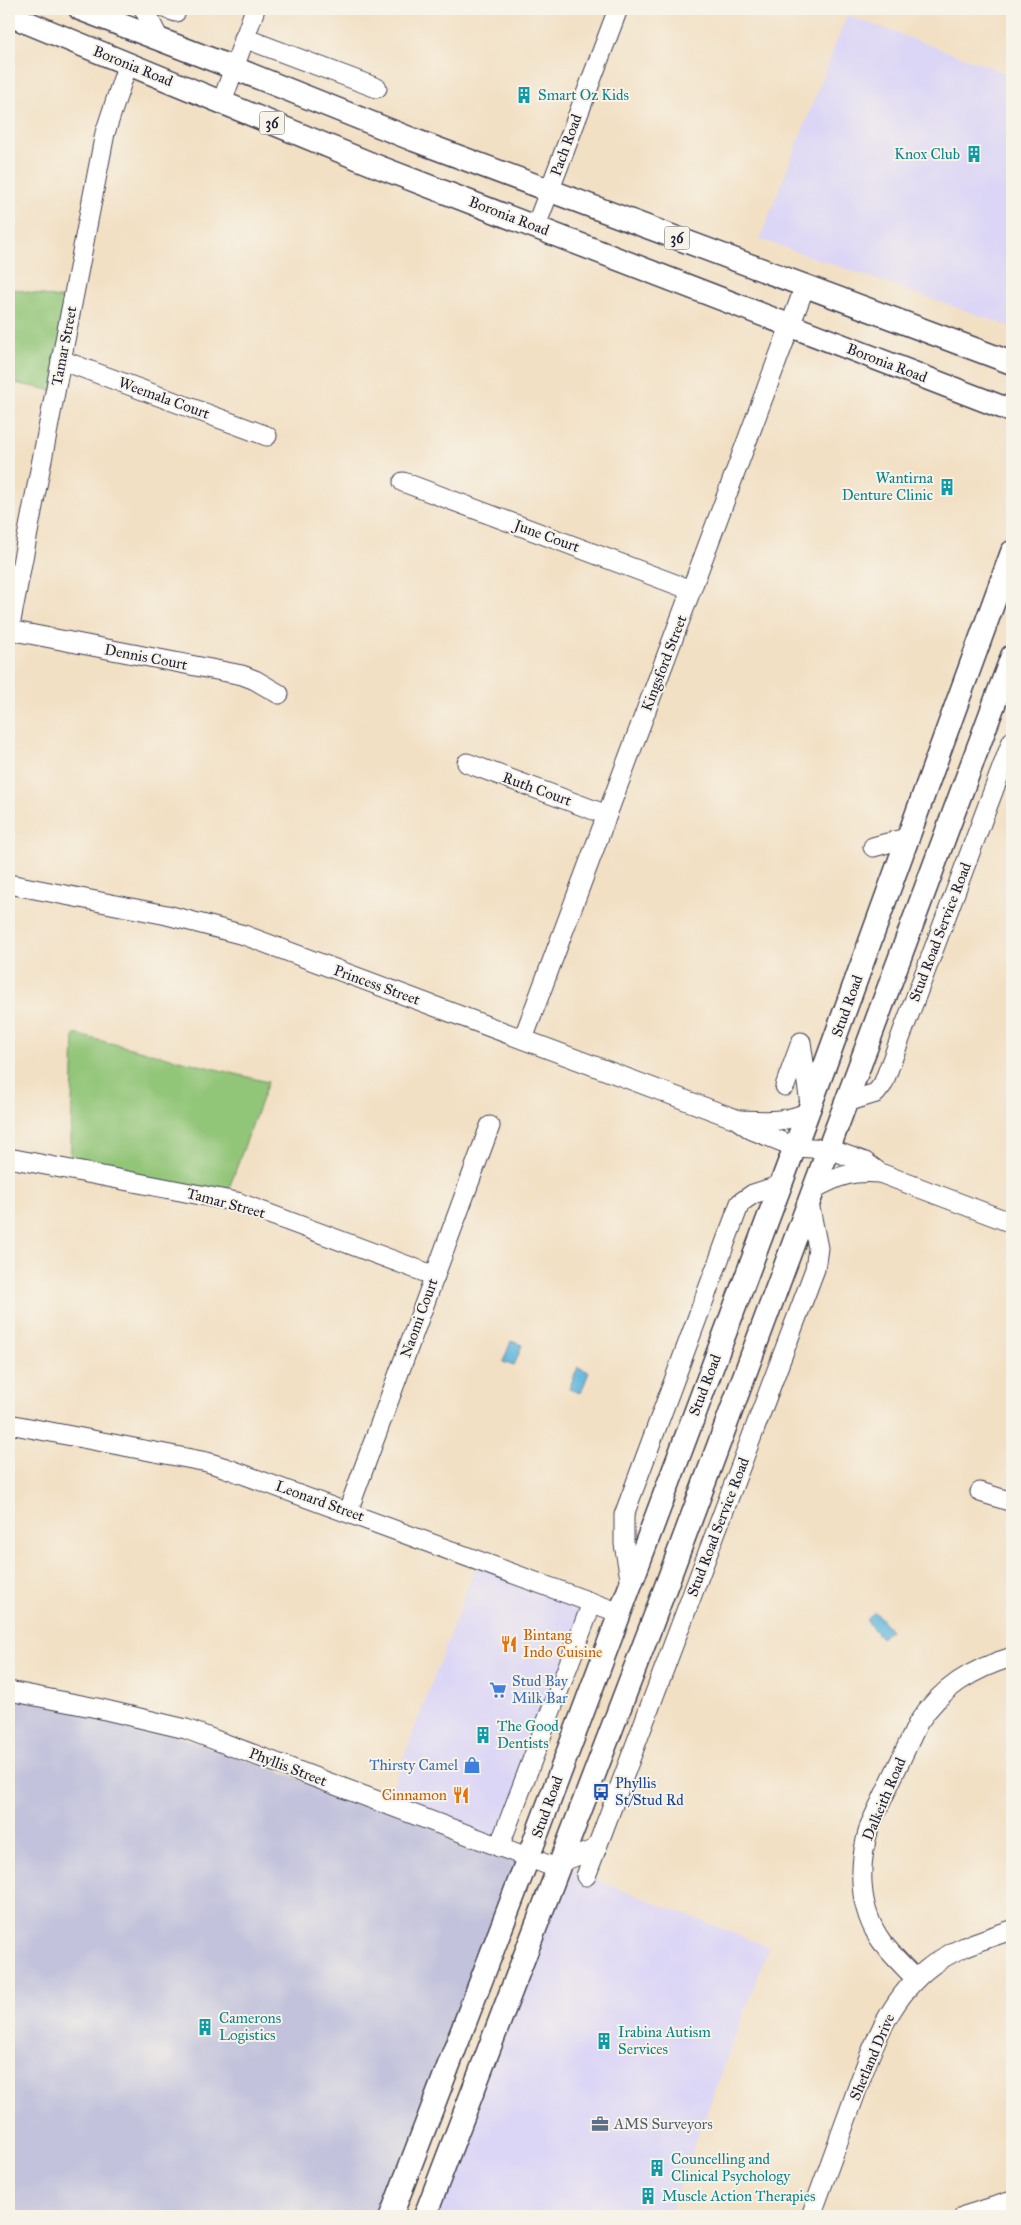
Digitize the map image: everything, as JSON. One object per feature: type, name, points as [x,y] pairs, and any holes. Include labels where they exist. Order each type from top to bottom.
[{"type":"main road","name":"36","points":[[80,9],[414,140],[550,189],[1012,363]]},
{"type":"main road","name":"Boronia Road","points":[[9,15],[374,165],[1012,411]]},
{"type":"main road","points":[[974,349],[1012,349]]},
{"type":"main road","name":"Stud Road","points":[[391,2216],[528,1858],[795,1147],[910,837],[1012,552]]},
{"type":"main road","points":[[425,2216],[561,1865],[1012,656]]},
{"type":"main road","points":[[481,1980],[511,1991]]},
{"type":"main road","points":[[448,2066],[477,2078]]},
{"type":"street","points":[[144,9],[159,39]]},
{"type":"street","points":[[222,102],[255,9]]},
{"type":"street","name":"Pach Road","points":[[536,226],[618,9]]},
{"type":"street","points":[[244,38],[377,88]]},
{"type":"street","name":"Tamar Street","points":[[9,631],[105,133],[128,63]]},
{"type":"street","name":"Kingsford Street","points":[[524,1039],[805,286]]},
{"type":"street","name":"Weemala Court","points":[[61,360],[267,436]]},
{"type":"street","name":"June Court","points":[[403,482],[691,590]]},
{"type":"street","name":"Dennis Court","points":[[9,631],[242,675],[279,694]]},
{"type":"street","name":"Stud Road Service Road","points":[[847,1102],[876,1093],[883,1084],[1012,741]]},
{"type":"street","name":"Ruth Court","points":[[467,763],[607,815]]},
{"type":"street","points":[[873,847],[910,837]]},
{"type":"street","name":"Princess Street","points":[[9,884],[167,915],[222,928],[736,1119],[752,1130],[795,1147],[829,1149],[865,1162],[880,1173]]},
{"type":"street","points":[[785,1086],[801,1042],[809,1108]]},
{"type":"street","name":"Princess Street","points":[[736,1119],[782,1121],[797,1118],[809,1108]]},
{"type":"street","name":"Naomi Court","points":[[348,1511],[490,1126]]},
{"type":"street","name":"Tamar Street","points":[[9,1158],[237,1202],[435,1276]]},
{"type":"street","points":[[811,1196],[837,1177],[852,1172],[880,1173],[1012,1223]]},
{"type":"street","points":[[631,1584],[624,1544],[624,1515],[740,1203],[753,1194],[780,1186]]},
{"type":"street","name":"Stud Road Service Road","points":[[586,1876],[815,1269],[818,1248],[811,1196]]},
{"type":"street","name":"Leonard Street","points":[[9,1424],[207,1462],[258,1478],[620,1613]]},
{"type":"street","points":[[980,1492],[1012,1502]]},
{"type":"street","points":[[499,1847],[592,1603]]},
{"type":"street","name":"Dalkeith Road","points":[[916,1979],[881,1941],[867,1911],[861,1869],[865,1840],[870,1825],[910,1740],[928,1709],[949,1687],[962,1678],[993,1663],[1012,1657]]},
{"type":"street","name":"Phyllis Street","points":[[9,1691],[121,1713],[186,1729],[528,1858],[561,1865]]},
{"type":"street","points":[[561,1865],[596,1849]]},
{"type":"street","name":"Shetland Drive","points":[[811,2216],[876,2040],[893,2008],[916,1979],[935,1963],[953,1952],[1012,1930]]},
{"type":"street","points":[[964,2216],[1012,2200]]},
{"type":"shaded area","points":[[847,15],[1012,75],[1012,327],[760,239]]},
{"type":"shaded area","points":[[478,1560],[592,1603],[499,1847],[386,1804]]},
{"type":"shaded area","points":[[9,1691],[97,1708],[528,1858],[391,2216],[9,2216]]},
{"type":"shaded area","points":[[560,1866],[769,1947],[668,2216],[425,2216]]},
{"type":"green space","points":[[9,288],[73,301],[56,391],[9,382]]},
{"type":"green space","points":[[74,1034],[268,1082],[225,1199],[70,1170]]},
{"type":"water","points":[[511,1341],[522,1345],[514,1366],[503,1362]]},
{"type":"water","points":[[578,1367],[589,1372],[581,1393],[569,1389]]},
{"type":"water","points":[[875,1612],[891,1630],[881,1638],[866,1620]]},
{"type":"place","name":"Smart Oz Kids","points":[[524,95]]},
{"type":"place","name":"Knox Club","points":[[974,154]]},
{"type":"place","name":"Wantirna Denture Clinic","points":[[947,487]]},
{"type":"place","name":"Bintang Indo Cuisine","points":[[509,1644]]},
{"type":"place","name":"Stud Bay Milk Bar","points":[[498,1690]]},
{"type":"place","name":"The Good Dentists","points":[[483,1735]]},
{"type":"place","name":"Thirsty Camel","points":[[472,1765]]},
{"type":"place","name":"Phyllis St/Stud Rd","points":[[601,1792]]},
{"type":"place","name":"Cinnamon","points":[[461,1795]]},
{"type":"place","name":"Camerons Logistics","points":[[205,2027]]},
{"type":"place","name":"Irabina Autism Services","points":[[604,2041]]},
{"type":"place","name":"AMS Surveyors","points":[[600,2124]]},
{"type":"place","name":"Councelling and Clinical Psychology","points":[[657,2168]]},
{"type":"place","name":"Muscle Action Therapies","points":[[648,2196]]}]
